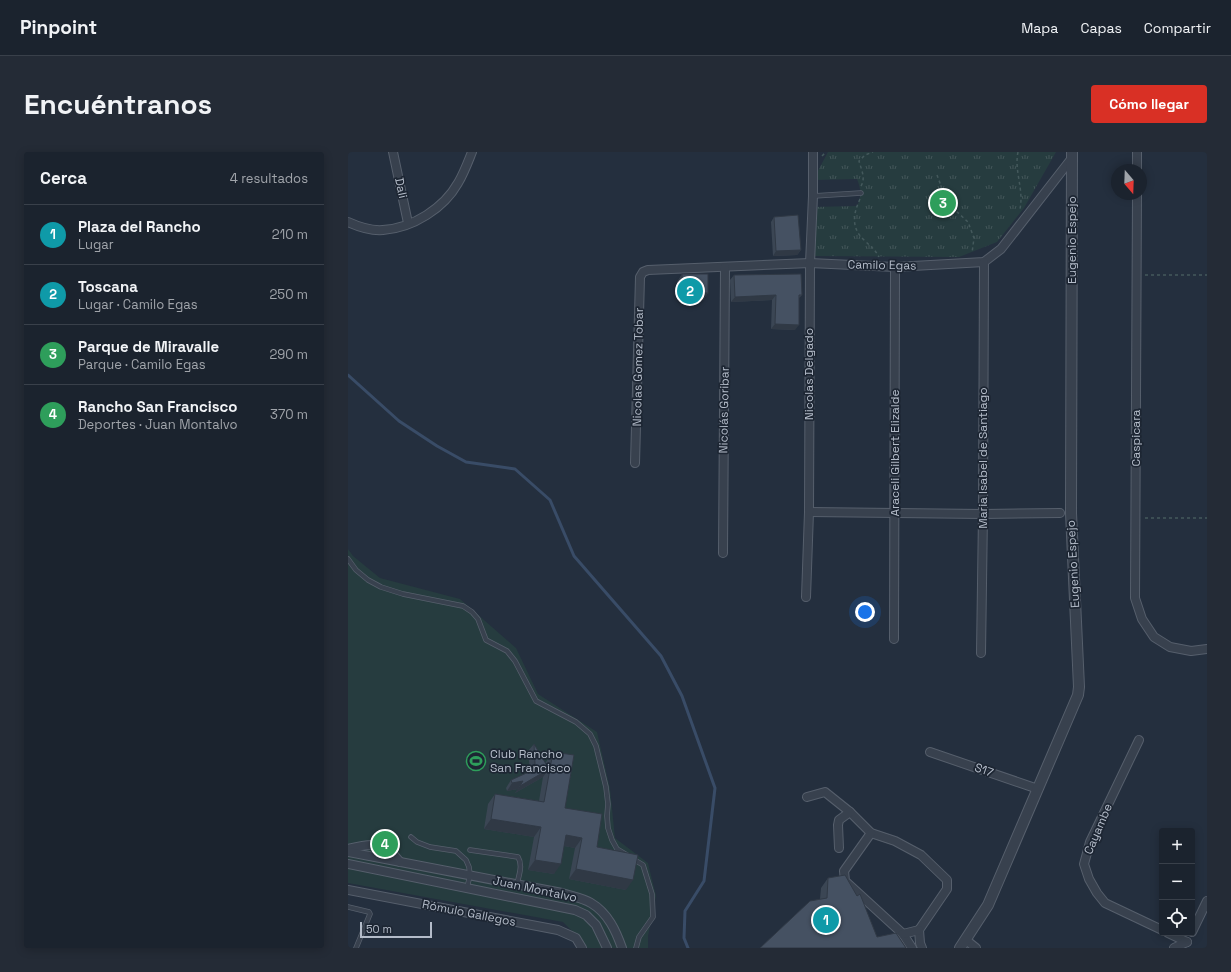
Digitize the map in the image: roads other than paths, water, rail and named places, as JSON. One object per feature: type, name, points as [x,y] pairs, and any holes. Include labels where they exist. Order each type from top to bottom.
[{"type":"street","name":"Dali","points":[[393,152],[408,224]]},
{"type":"street","points":[[348,222],[359,227],[373,230],[383,230],[396,228],[424,217],[438,207],[449,196],[458,183],[472,152]]},
{"type":"street","name":"Nicolas Delgado","points":[[806,597],[809,512],[812,152]]},
{"type":"street","points":[[1137,152],[1137,164]]},
{"type":"street","points":[[984,262],[1001,249],[1072,155]]},
{"type":"street","name":"Eugenio Espejo","points":[[963,944],[988,905],[1078,695],[1079,687],[1071,513],[1072,155]]},
{"type":"street","name":"Caspicara","points":[[1137,200],[1135,598],[1142,620],[1154,637],[1170,647],[1191,652],[1207,649]]},
{"type":"street","name":"Camilo Egas","points":[[643,272],[648,270],[810,263],[895,267],[984,262]]},
{"type":"street","name":"Maria Isabel de Santiago","points":[[981,653],[984,262]]},
{"type":"street","name":"Nicolás Goribar","points":[[723,553],[725,267]]},
{"type":"street","name":"Araceli Gilbert Elizalde","points":[[894,639],[895,267]]},
{"type":"street","name":"Nicolas Gomez Tobar","points":[[636,463],[640,277],[643,272]]},
{"type":"street","points":[[809,512],[983,514],[1060,513]]},
{"type":"street","name":"Cayambe","points":[[1139,740],[1090,842],[1084,864],[1089,879],[1105,903],[1159,929]]},
{"type":"street","name":"S17","points":[[930,752],[1038,789]]},
{"type":"street","points":[[807,797],[825,792],[850,812],[871,833],[895,841],[921,855],[947,880],[947,889],[918,930],[903,934]]},
{"type":"street","points":[[839,848],[839,820],[850,812]]},
{"type":"street","points":[[871,833],[844,871],[845,881],[903,934],[912,948]]},
{"type":"street","points":[[348,851],[364,845],[381,846],[390,850],[400,862]]},
{"type":"street","name":"Juan Montalvo","points":[[348,851],[562,893],[591,902],[605,914],[615,929],[622,948]]},
{"type":"street","name":"Juan Montalvo","points":[[348,864],[575,910],[586,915],[596,925],[607,948]]},
{"type":"street","name":"Rómulo Gallegos","points":[[348,890],[558,930],[576,938],[582,948]]},
{"type":"street","points":[[1195,927],[1207,901]]},
{"type":"street","points":[[918,930],[922,948]]},
{"type":"street","points":[[1173,936],[1187,945]]},
{"type":"street","points":[[963,944],[976,948]]},
{"type":"street","points":[[1174,948],[1187,945]]},
{"type":"lane","points":[[812,196],[861,193]]},
{"type":"lane","points":[[348,559],[356,570],[368,580],[381,587],[402,594],[463,606],[472,612],[478,619],[486,640],[507,651],[515,661],[536,701],[576,722],[590,734],[596,746],[606,787],[608,828],[612,840],[617,848],[643,865],[652,894],[653,917],[639,937],[636,948]]},
{"type":"lane","points":[[411,837],[417,842],[430,847],[456,851],[466,860],[470,875],[467,888]]},
{"type":"lane","points":[[470,850],[518,857],[520,860],[520,865],[517,884]]},
{"type":"lane","points":[[348,907],[369,912],[370,914],[356,948]]},
{"type":"waterway","points":[[348,375],[399,421],[437,446],[466,462],[515,469],[550,500],[574,556],[661,656],[682,696],[715,788],[704,881],[685,911],[684,938],[688,948]]},
{"type":"place","name":"Parque de Miravalle","points":[[943,203]]},
{"type":"place","name":"Toscana","points":[[690,291]]},
{"type":"place","name":"Club Rancho San Francisco","points":[[476,761]]},
{"type":"place","name":"Rancho San Francisco","points":[[385,844]]},
{"type":"place","name":"Plaza del Rancho","points":[[826,920]]}]
